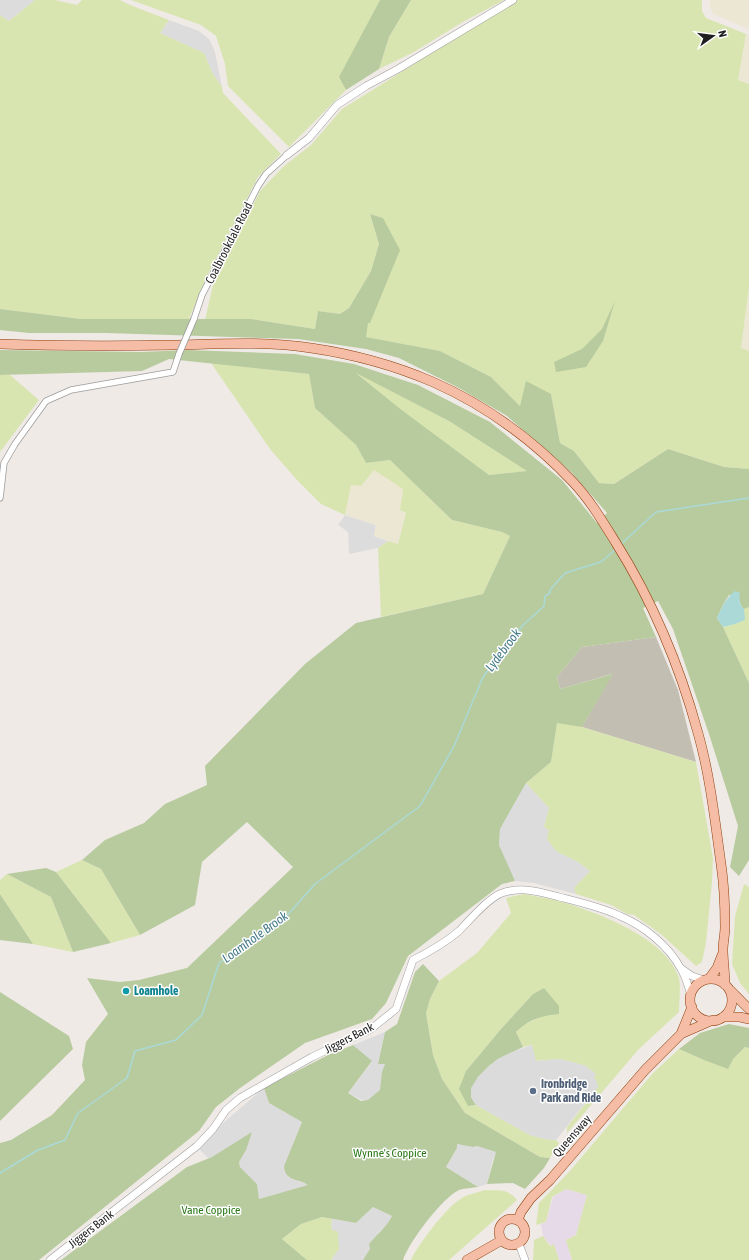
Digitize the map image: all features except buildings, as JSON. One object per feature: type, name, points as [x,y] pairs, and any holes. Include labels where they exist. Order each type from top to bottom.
[{"type":"main road","points":[[0,344],[93,346],[250,343],[309,348],[355,356],[433,382],[472,402],[498,418],[543,454],[574,483],[600,517],[630,565],[668,644],[685,689],[699,736],[707,774],[721,866],[725,928],[723,952],[727,987],[732,1001],[723,1017]]},
{"type":"main road","points":[[706,980],[717,968],[723,952]]},
{"type":"main road","points":[[749,1009],[727,987],[715,979],[706,980],[698,984],[693,989],[691,995],[692,1007],[700,1017],[713,1020],[731,1016],[749,1019]]},
{"type":"main road","name":"Queensway","points":[[681,1034],[692,1007]]},
{"type":"main road","name":"Queensway","points":[[518,1220],[521,1212],[531,1198],[550,1180],[645,1070],[681,1034],[713,1020]]},
{"type":"main road","points":[[509,1219],[518,1220],[524,1224],[526,1232],[524,1239],[519,1244],[512,1246],[508,1245],[502,1240],[499,1232],[502,1224],[509,1219]]},
{"type":"main road","points":[[468,1260],[502,1240]]},
{"type":"street","name":"Coalbrookdale Road","points":[[0,498],[4,463],[15,444],[46,401],[71,390],[173,372],[202,295],[258,186],[266,174],[309,138],[337,105],[366,86],[398,69],[513,0]]},
{"type":"street","name":"Jiggers Bank","points":[[50,1260],[197,1146],[213,1129],[226,1110],[240,1098],[312,1057],[371,1029],[396,1009],[413,960],[437,947],[458,931],[476,913],[501,894],[513,890],[527,889],[578,902],[620,916],[642,928],[667,950],[681,968],[687,980],[691,995]]},
{"type":"street","name":"Jiggers Bank","points":[[681,968],[692,976],[706,980]]},
{"type":"street","points":[[519,1244],[526,1260]]},
{"type":"shaded area","points":[[0,0],[35,0],[9,21],[0,15]]},
{"type":"shaded area","points":[[710,0],[749,0],[749,29],[713,14]]},
{"type":"shaded area","points":[[169,20],[199,31],[209,39],[215,52],[222,87],[213,74],[204,53],[160,33]]},
{"type":"shaded area","points":[[746,34],[749,35],[749,84],[738,80]]},
{"type":"shaded area","points":[[749,286],[749,351],[741,348]]},
{"type":"shaded area","points":[[374,469],[403,489],[400,510],[406,513],[398,544],[374,536],[376,525],[345,515],[351,485],[361,486]]},
{"type":"shaded area","points":[[345,515],[376,525],[374,536],[388,541],[378,548],[349,554],[348,532],[338,525]]},
{"type":"shaded area","points":[[656,637],[678,690],[696,762],[582,727],[612,674],[560,689],[557,677],[582,647]]},
{"type":"shaded area","points":[[526,783],[549,808],[544,827],[549,830],[548,839],[556,851],[578,862],[590,871],[575,888],[576,894],[534,883],[515,881],[507,865],[499,845],[500,829]]},
{"type":"shaded area","points":[[385,1032],[378,1063],[390,1064],[384,1111],[348,1093],[372,1062],[353,1045]]},
{"type":"shaded area","name":"Ironbridge Park and Ride","points":[[532,1045],[536,1061],[560,1059],[586,1066],[596,1074],[594,1077],[598,1087],[556,1140],[544,1139],[530,1135],[476,1105],[471,1097],[471,1088],[478,1077],[489,1066],[498,1059],[512,1052]]},
{"type":"shaded area","points":[[264,1088],[269,1103],[302,1122],[284,1166],[288,1177],[309,1185],[259,1199],[257,1184],[240,1167],[239,1162],[246,1150],[208,1158],[199,1149],[223,1123]]},
{"type":"shaded area","points":[[457,1144],[473,1147],[477,1146],[497,1152],[493,1159],[487,1184],[478,1187],[446,1167],[457,1148]]},
{"type":"shaded area","points":[[566,1189],[587,1195],[576,1235],[566,1240],[572,1260],[559,1260],[554,1244],[551,1246],[543,1236],[541,1224],[546,1222],[553,1197]]},
{"type":"shaded area","points":[[373,1207],[392,1216],[388,1224],[379,1232],[363,1260],[331,1260],[339,1249],[331,1229],[332,1219],[356,1223]]},
{"type":"green space","points":[[35,0],[55,0],[77,5],[82,0],[120,0],[169,20],[160,33],[204,53],[213,74],[222,87],[223,93],[281,154],[258,177],[206,278],[189,319],[81,319],[0,309],[0,15],[9,21]]},
{"type":"green space","points":[[131,0],[380,0],[340,77],[346,90],[289,147],[228,86],[225,64],[216,36],[201,25]]},
{"type":"green space","points":[[380,0],[411,0],[389,37],[379,69],[346,90],[339,77]]},
{"type":"green space","points":[[411,0],[504,0],[461,23],[414,52],[379,69],[389,37]]},
{"type":"green space","points":[[517,0],[702,0],[702,11],[706,18],[746,34],[738,80],[749,84],[749,286],[741,348],[749,351],[749,469],[724,467],[668,449],[614,484],[599,483],[574,451],[560,443],[551,394],[520,406],[491,377],[440,351],[365,337],[383,218],[370,214],[379,244],[371,271],[349,308],[340,314],[318,311],[315,329],[251,319],[205,320],[213,285],[260,191],[284,166],[311,145],[342,109]]},
{"type":"green space","points":[[370,214],[383,218],[400,250],[370,323],[368,323],[366,337],[440,351],[491,377],[520,406],[526,381],[551,394],[560,443],[574,451],[599,483],[614,484],[668,449],[724,467],[749,469],[749,607],[744,609],[741,606],[739,599],[729,595],[717,618],[723,627],[749,683],[749,860],[739,876],[730,867],[738,826],[709,734],[673,629],[658,601],[643,608],[656,637],[582,647],[557,677],[560,689],[613,674],[582,727],[557,723],[551,762],[526,783],[500,829],[499,845],[515,881],[502,884],[408,956],[386,1003],[372,1019],[305,1043],[240,1088],[216,1107],[199,1131],[39,1260],[0,1260],[0,1143],[11,1140],[52,1115],[85,1080],[82,1065],[86,1042],[108,1014],[87,978],[120,982],[139,980],[187,968],[293,867],[247,822],[202,862],[195,905],[140,935],[101,869],[82,860],[105,840],[144,823],[165,804],[207,785],[205,766],[305,664],[356,623],[483,594],[510,536],[502,532],[452,520],[390,460],[366,463],[356,445],[315,408],[309,374],[169,359],[142,371],[0,375],[0,350],[141,352],[188,350],[295,354],[354,364],[418,385],[490,422],[562,480],[597,523],[607,513],[572,473],[507,416],[459,388],[399,358],[366,349],[298,339],[106,333],[29,333],[0,330],[0,309],[81,319],[251,319],[315,329],[318,311],[340,314],[349,308],[371,271],[379,244]],"holes":[[[356,373],[449,421],[527,471],[489,475],[399,408]]]},
{"type":"green space","points":[[615,301],[603,341],[586,367],[556,372],[554,362],[582,349],[602,329]]},
{"type":"green space","points":[[211,363],[309,374],[315,408],[356,445],[366,463],[390,460],[452,520],[502,532],[510,536],[483,594],[381,617],[378,548],[388,541],[398,544],[406,513],[400,510],[403,489],[374,470],[361,486],[351,485],[345,515],[321,504],[296,479],[270,449]]},
{"type":"green space","points":[[354,371],[449,421],[528,471],[489,475],[398,408]]},
{"type":"green space","points":[[0,375],[10,375],[39,400],[0,452]]},
{"type":"green space","points":[[749,607],[749,683],[723,627],[744,620],[744,609]]},
{"type":"green space","points":[[557,722],[582,727],[696,762],[713,858],[706,943],[702,962],[696,966],[662,935],[634,915],[627,914],[611,905],[576,894],[574,888],[590,871],[578,862],[556,851],[547,839],[549,830],[544,827],[549,808],[526,783],[551,762]]},
{"type":"green space","points":[[82,860],[101,869],[140,935],[111,943],[56,872]]},
{"type":"green space","points":[[46,868],[56,872],[111,943],[73,952],[51,897],[7,874]]},
{"type":"green space","points":[[7,874],[51,897],[73,952],[33,944],[0,894],[0,880]]},
{"type":"green space","points":[[744,884],[749,887],[749,994],[740,983],[732,964],[735,916]]},
{"type":"green space","points":[[0,894],[33,944],[0,940]]},
{"type":"green space","points":[[524,894],[569,904],[616,922],[633,931],[662,952],[673,964],[680,982],[679,1012],[639,1049],[567,1133],[567,1127],[593,1094],[597,1082],[586,1066],[560,1059],[535,1061],[532,1045],[523,1047],[516,1032],[524,1025],[543,1015],[544,988],[533,994],[466,1071],[468,1106],[476,1105],[530,1135],[544,1139],[556,1140],[559,1143],[550,1158],[540,1157],[465,1113],[442,1079],[433,1055],[426,1013],[430,999],[439,981],[477,953],[511,913],[506,898]]},
{"type":"green space","name":"Wynne's Coppice","points":[[423,964],[439,981],[430,999],[426,1013],[433,1055],[442,1079],[465,1113],[540,1157],[550,1158],[544,1168],[525,1189],[513,1183],[487,1184],[496,1152],[477,1146],[473,1147],[457,1144],[457,1148],[446,1167],[478,1187],[459,1190],[444,1202],[419,1232],[406,1252],[403,1260],[363,1260],[370,1249],[369,1244],[392,1216],[373,1207],[356,1223],[322,1217],[301,1224],[282,1239],[307,1260],[61,1260],[187,1167],[212,1157],[252,1132],[246,1150],[239,1162],[240,1167],[257,1184],[259,1199],[308,1185],[289,1177],[284,1166],[302,1122],[269,1103],[264,1088],[328,1055],[353,1045],[372,1061],[348,1093],[361,1101],[368,1100],[380,1090],[382,1072],[385,1064],[378,1064],[385,1032],[397,1024],[415,972]]},
{"type":"green space","points":[[544,988],[559,1006],[559,1014],[536,1019],[526,1024],[516,1032],[523,1047],[498,1059],[478,1077],[471,1097],[476,1105],[468,1106],[459,1089],[466,1071],[533,994]]},
{"type":"green space","points":[[0,992],[69,1036],[73,1049],[0,1121]]},
{"type":"green space","points":[[729,1024],[749,1028],[749,1048],[745,1047],[733,1059],[728,1069],[679,1049],[700,1033]]},
{"type":"green space","points":[[745,1047],[749,1048],[749,1260],[572,1260],[566,1240],[576,1235],[587,1195],[566,1189],[552,1197],[546,1222],[536,1225],[539,1203],[569,1172],[653,1073],[679,1049],[704,1060],[733,1059]]},
{"type":"green space","points":[[485,1190],[499,1190],[506,1192],[517,1200],[449,1260],[411,1260],[419,1246],[447,1210],[465,1196]]},
{"type":"green space","points":[[322,1217],[332,1219],[331,1229],[338,1232],[339,1249],[331,1260],[307,1260],[282,1239],[301,1224]]},
{"type":"green space","points":[[543,1236],[550,1246],[554,1244],[559,1260],[533,1260],[534,1240]]},
{"type":"water","points":[[735,591],[740,593],[740,602],[744,609],[745,620],[723,627],[717,618],[727,600]]},
{"type":"waterway","name":"Lydebrook","points":[[620,545],[656,512],[749,498]]},
{"type":"waterway","name":"Lydebrook","points":[[0,1173],[38,1150],[65,1140],[78,1113],[127,1078],[135,1051],[176,1040],[202,1015],[219,963],[283,920],[315,884],[420,806],[454,746],[483,677],[522,626],[544,606],[545,596],[550,593],[550,590],[565,573],[601,562],[616,549]]},
{"type":"place","name":"Loamhole","points":[[126,991]]},
{"type":"place","name":"Ironbridge Park and Ride","points":[[533,1091]]},
{"type":"water label","name":"Loamhole Brook","points":[[255,937]]},
{"type":"park label","name":"Vane Coppice","points":[[211,1210]]}]
